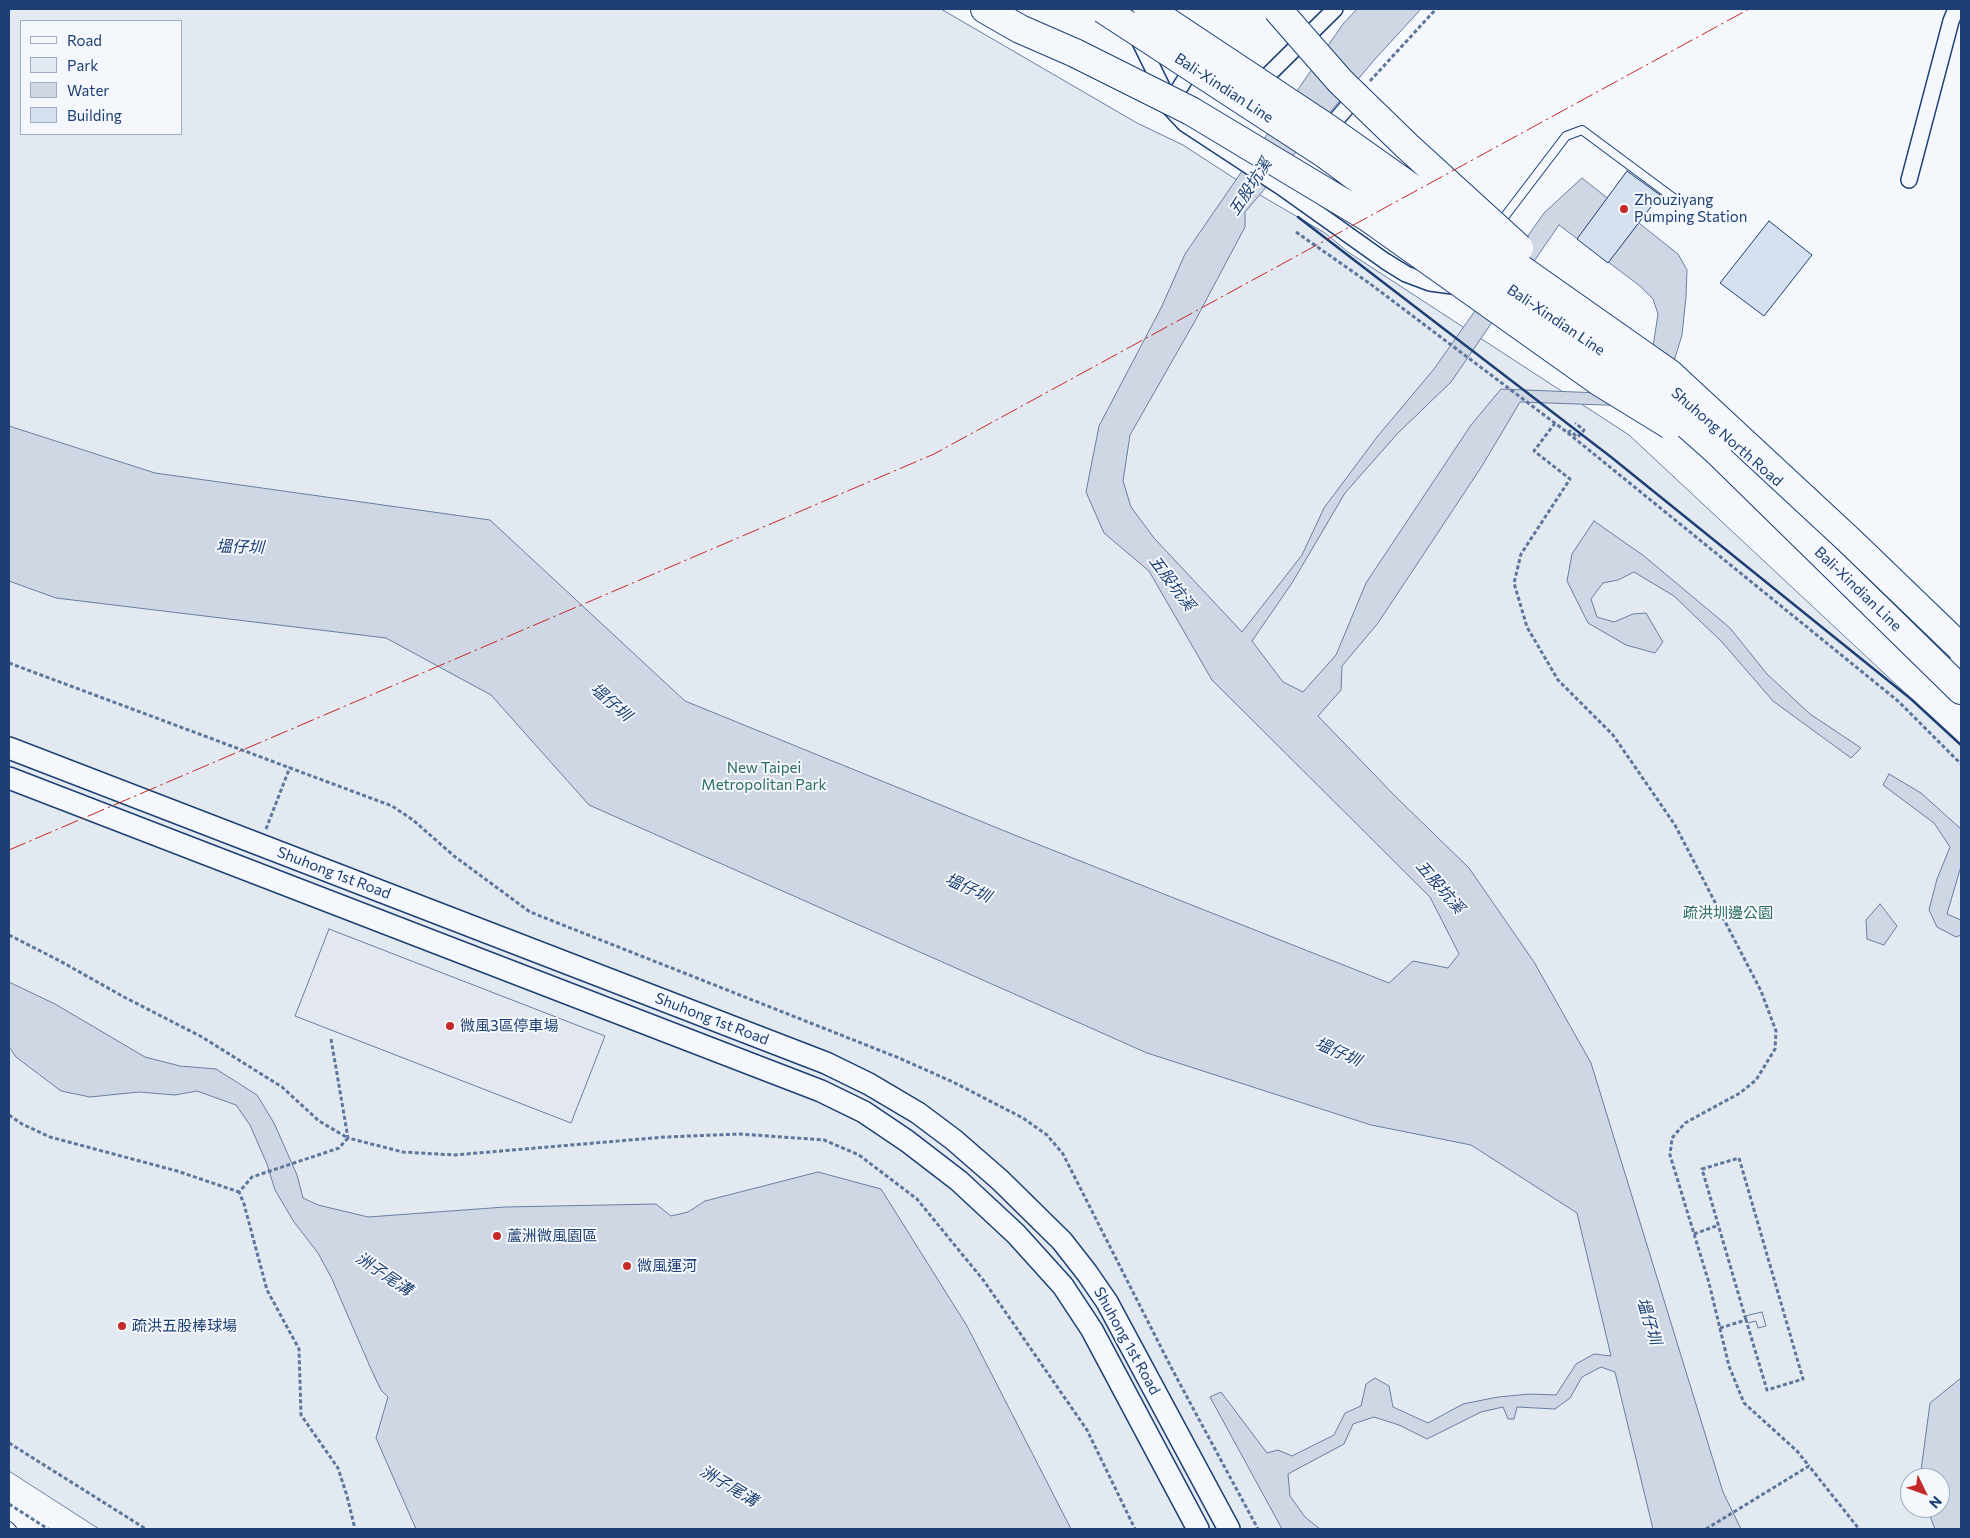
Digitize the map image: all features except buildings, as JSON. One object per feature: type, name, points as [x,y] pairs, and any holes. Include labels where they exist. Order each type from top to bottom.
[{"type":"highway","points":[[985,9],[1020,29],[1075,53],[1191,111],[1369,218],[1600,382],[1650,414],[1717,451]]},
{"type":"highway","points":[[1007,9],[1075,53]]},
{"type":"highway","name":"Bali-Xindian Line","points":[[1103,9],[1325,154],[1470,261],[1618,363],[1717,451],[1961,690]]},
{"type":"highway","name":"Bali-Xindian Line","points":[[1148,9],[1327,128],[1423,196],[1515,265],[1670,374],[1850,541],[1961,648]]},
{"type":"highway","points":[[1277,9],[1340,81],[1407,146],[1513,243],[1670,374]]},
{"type":"street","points":[[1124,9],[1170,103],[1170,108],[1185,124],[1282,187],[1385,261],[1406,274],[1430,283],[1454,287],[1541,291]]},
{"type":"street","points":[[1134,9],[1255,88],[1335,9]]},
{"type":"street","points":[[1909,180],[1951,21],[1956,9]]},
{"type":"street","points":[[1170,103],[1201,53]]},
{"type":"street","name":"Shuhong North Road","points":[[1360,92],[1322,136],[1421,209],[1482,248],[1541,291],[1718,425],[1810,509],[1961,641]]},
{"type":"street","points":[[1385,261],[1421,209]]},
{"type":"street","points":[[1454,287],[1482,248]]},
{"type":"street","name":"Shuhong 1st Road","points":[[9,748],[826,1063],[869,1084],[918,1113],[954,1140],[1000,1180],[1062,1241],[1087,1273],[1108,1302],[1229,1529]]},
{"type":"street","name":"Shuhong 1st Road","points":[[9,778],[734,1057],[821,1092],[864,1112],[907,1141],[959,1181],[1016,1234],[1063,1286],[1092,1330],[1198,1529]]},
{"type":"lane","points":[[1482,248],[1566,136],[1582,130],[1679,202]]},
{"type":"lane","points":[[9,1526],[12,1529]]},
{"type":"path","points":[[1360,92],[1436,9]]},
{"type":"path","points":[[1296,232],[1369,283],[1569,432],[1898,701],[1961,764]]},
{"type":"path","points":[[1555,422],[1534,451],[1570,480],[1521,554],[1514,584],[1527,627],[1558,680],[1614,735],[1675,826],[1761,992],[1776,1031],[1775,1049],[1756,1080],[1740,1093],[1685,1123],[1672,1138],[1670,1155],[1709,1283],[1729,1366],[1744,1403],[1797,1451],[1859,1529]]},
{"type":"path","points":[[1569,432],[1578,437],[1584,430],[1575,423]]},
{"type":"path","points":[[266,830],[290,767]]},
{"type":"path","points":[[9,935],[60,961],[124,998],[202,1037],[282,1086],[319,1121],[348,1138],[403,1152],[454,1155],[665,1137],[740,1134],[824,1140],[859,1155],[917,1199],[984,1281],[1087,1430],[1134,1529]]},
{"type":"path","points":[[331,1039],[348,1138]]},
{"type":"path","points":[[9,1114],[22,1124],[50,1137],[176,1171],[239,1192],[244,1204],[266,1290],[299,1349],[301,1415],[338,1468],[356,1529]]},
{"type":"path","points":[[239,1192],[252,1177],[339,1148],[348,1138]]},
{"type":"path","points":[[1739,1158],[1803,1379],[1767,1390],[1746,1320],[1702,1169],[1739,1158]]},
{"type":"path","points":[[1694,1234],[1718,1225]]},
{"type":"path","points":[[1720,1328],[1746,1320]]},
{"type":"path","points":[[9,1443],[146,1529]]},
{"type":"path","points":[[1706,1529],[1809,1466]]},
{"type":"path","points":[[9,1504],[48,1529]]},
{"type":"green space","name":"New Taipei Metropolitan Park","points":[[9,9],[941,9],[1137,123],[1183,145],[1260,195],[1325,233],[1348,252],[1629,435],[1961,745],[1961,1529],[99,1529],[9,1471]]},
{"type":"shaded area","name":"微風3區停車場","points":[[329,929],[605,1036],[571,1123],[295,1016]]},
{"type":"shaded area","points":[[1762,1312],[1766,1326],[1758,1328],[1756,1321],[1748,1323],[1745,1316]]},
{"type":"water","points":[[1357,9],[1421,9],[1376,58],[1245,212],[1245,227],[1195,321],[1130,435],[1123,481],[1131,507],[1154,538],[1242,632],[1302,555],[1324,508],[1377,437],[1434,369],[1544,213],[1582,178],[1678,254],[1687,270],[1686,297],[1682,335],[1671,371],[1633,406],[1520,402],[1482,466],[1378,623],[1342,666],[1341,690],[1318,716],[1396,797],[1469,868],[1534,962],[1591,1063],[1723,1492],[1741,1529],[1653,1529],[1615,1372],[1601,1367],[1582,1377],[1570,1398],[1555,1409],[1517,1407],[1514,1419],[1508,1419],[1503,1407],[1481,1412],[1427,1439],[1399,1425],[1374,1417],[1353,1424],[1344,1444],[1288,1474],[1290,1496],[1305,1517],[1320,1529],[1282,1529],[1210,1397],[1221,1392],[1267,1453],[1278,1450],[1292,1456],[1334,1435],[1345,1413],[1361,1406],[1366,1384],[1375,1378],[1389,1386],[1393,1407],[1428,1423],[1463,1404],[1498,1397],[1530,1394],[1556,1395],[1576,1364],[1594,1354],[1611,1356],[1577,1213],[1471,1145],[1371,1125],[1147,1053],[589,805],[491,695],[386,638],[56,598],[9,581],[9,426],[155,473],[490,520],[685,701],[1017,836],[1389,983],[1413,961],[1448,968],[1459,954],[1430,897],[1212,680],[1149,571],[1104,533],[1086,492],[1099,426],[1162,306],[1185,254],[1343,24]],"holes":[[[1559,225],[1640,286],[1653,299],[1658,314],[1650,366],[1625,394],[1501,389],[1471,425],[1366,583],[1336,655],[1303,692],[1283,682],[1252,641],[1292,583],[1345,493],[1398,433],[1451,382]]]},
{"type":"water","points":[[1594,521],[1644,556],[1730,628],[1767,674],[1810,714],[1861,748],[1851,758],[1773,701],[1722,642],[1674,596],[1634,572],[1618,580],[1603,583],[1591,599],[1597,617],[1614,622],[1633,614],[1646,613],[1663,642],[1655,653],[1626,645],[1588,623],[1567,581],[1572,554]]},
{"type":"water","points":[[1889,774],[1921,793],[1961,829],[1961,866],[1947,914],[1961,920],[1961,935],[1956,937],[1937,927],[1929,910],[1937,879],[1950,847],[1934,823],[1883,785]]},
{"type":"water","points":[[1880,904],[1897,926],[1884,945],[1867,939],[1866,920]]},
{"type":"water","name":"微風運河","points":[[9,982],[55,1004],[145,1057],[180,1066],[216,1069],[257,1095],[274,1123],[297,1175],[303,1198],[318,1205],[368,1217],[505,1207],[656,1204],[671,1216],[688,1212],[705,1201],[818,1172],[881,1189],[967,1326],[1071,1529],[416,1529],[376,1438],[388,1397],[381,1390],[371,1369],[332,1279],[318,1253],[294,1222],[275,1190],[267,1164],[250,1125],[236,1105],[197,1091],[175,1095],[139,1092],[90,1097],[61,1091],[16,1057],[9,1047]]},
{"type":"water","points":[[1961,1378],[1961,1529],[1935,1529],[1931,1518],[1950,1518],[1950,1468],[1921,1468],[1930,1403]]},
{"type":"wall","points":[[1298,217],[1611,457],[1911,699],[1961,745]]},
{"type":"power","points":[[9,850],[934,454],[1749,9]]},
{"type":"place","name":"Zhouziyang Pumping Station","points":[[1624,209]]},
{"type":"place","name":"微風3區停車場","points":[[450,1026]]},
{"type":"place","name":"蘆洲微風園區","points":[[497,1236]]},
{"type":"place","name":"微風運河","points":[[627,1266]]},
{"type":"place","name":"疏洪五股棒球場","points":[[122,1326]]},
{"type":"water label","name":"五股坑溪","points":[[1250,187]]},
{"type":"water label","name":"塭仔圳","points":[[240,547]]},
{"type":"water label","name":"五股坑溪","points":[[1172,583]]},
{"type":"water label","name":"塭仔圳","points":[[611,702]]},
{"type":"water label","name":"五股坑溪","points":[[1440,887]]},
{"type":"water label","name":"塭仔圳","points":[[968,888]]},
{"type":"water label","name":"塭仔圳","points":[[1338,1052]]},
{"type":"water label","name":"洲子尾溝","points":[[384,1274]]},
{"type":"water label","name":"塭仔圳","points":[[1649,1321]]},
{"type":"water label","name":"洲子尾溝","points":[[729,1486]]},
{"type":"park label","name":"疏洪圳邊公園","points":[[1728,913]]}]
